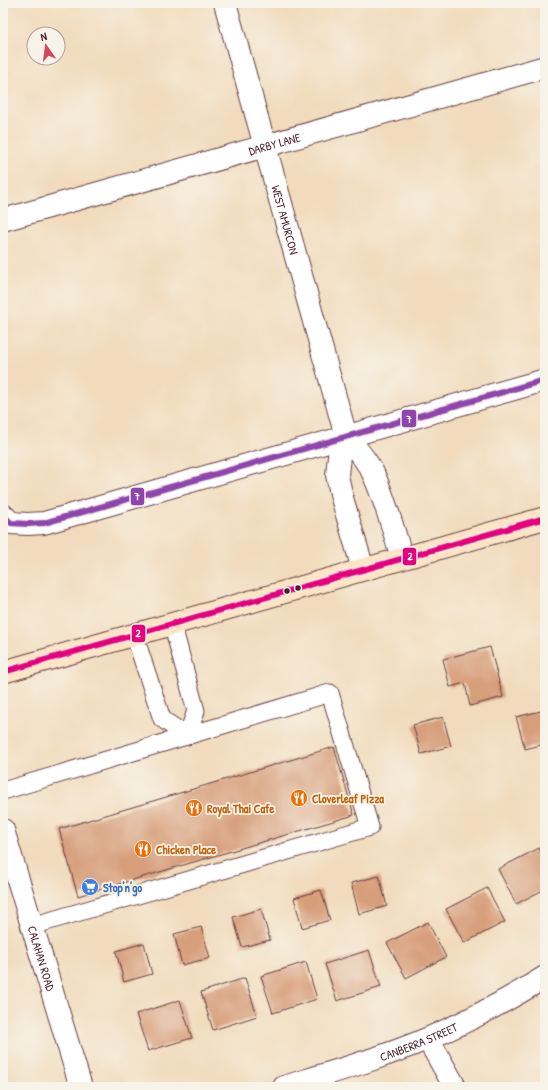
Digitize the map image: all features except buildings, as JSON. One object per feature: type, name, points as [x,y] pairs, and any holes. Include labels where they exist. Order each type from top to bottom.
[{"type":"main road","points":[[3,672],[545,518]]},
{"type":"street","name":"WEST AMURCON","points":[[225,3],[346,436],[371,470],[402,558]]},
{"type":"street","name":"DARBY LANE","points":[[3,220],[264,145],[545,67]]},
{"type":"street","points":[[7,519],[28,524],[44,523],[545,380]]},
{"type":"street","points":[[346,436],[339,456],[337,475],[342,498],[363,569]]},
{"type":"street","name":"CALAHAN ROAD","points":[[3,830],[81,1087]]},
{"type":"street","name":"CANBERRA STREET","points":[[284,1087],[363,1063],[428,1038],[479,1015],[545,977]]},
{"type":"street","points":[[428,1038],[455,1087]]},
{"type":"lane","points":[[172,624],[196,711],[187,736]]},
{"type":"lane","points":[[134,634],[162,719],[187,736]]},
{"type":"lane","points":[[3,791],[330,693],[370,827],[32,926]]},
{"type":"transit line","name":"7","points":[[3,515],[11,523],[44,523],[545,380]]},
{"type":"transit line","name":"2","points":[[3,672],[545,518]]},
{"type":"place","name":"Cloverleaf Pizza","points":[[299,798]]},
{"type":"place","name":"Royal Thai Cafe","points":[[194,808]]},
{"type":"place","name":"Chicken Place","points":[[143,849]]},
{"type":"place","name":"Stop'n'go","points":[[90,887]]}]
